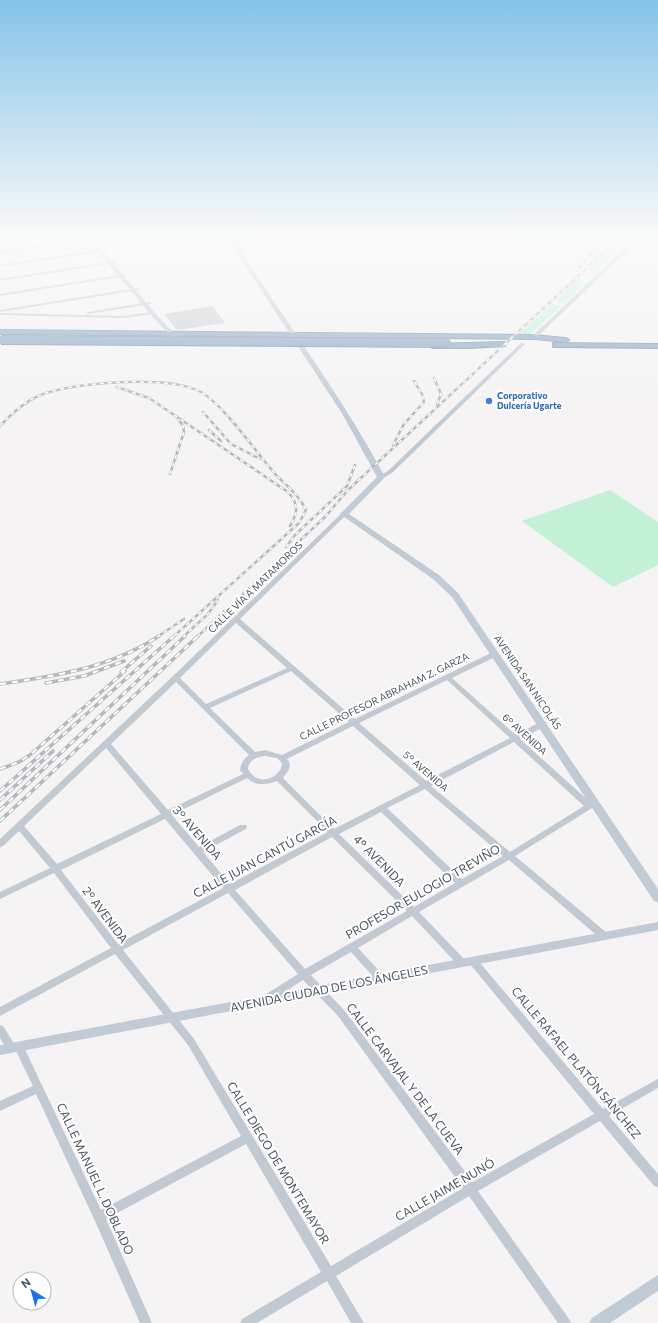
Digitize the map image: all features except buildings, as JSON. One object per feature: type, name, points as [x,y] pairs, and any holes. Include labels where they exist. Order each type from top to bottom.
[{"type":"highway","points":[[1,338],[156,334],[534,338],[565,340]]},
{"type":"highway","points":[[146,345],[156,339],[156,334]]},
{"type":"highway","points":[[146,345],[159,342],[173,335]]},
{"type":"highway","points":[[247,346],[256,342],[258,338],[256,335]]},
{"type":"highway","points":[[301,346],[307,339],[318,335]]},
{"type":"highway","points":[[273,346],[287,341],[294,336]]},
{"type":"highway","points":[[340,346],[334,340],[344,336]]},
{"type":"highway","points":[[1,338],[448,342],[658,340]]},
{"type":"highway","points":[[1,338],[146,345],[471,346],[502,344]]},
{"type":"highway","points":[[448,342],[658,346]]},
{"type":"street","points":[[0,310],[65,300]]},
{"type":"street","points":[[144,300],[173,335]]},
{"type":"street","points":[[270,300],[369,452],[381,477]]},
{"type":"street","points":[[534,338],[575,300]]},
{"type":"street","points":[[147,303],[152,313],[182,345]]},
{"type":"street","points":[[74,316],[147,303]]},
{"type":"street","points":[[0,314],[123,317],[152,313]]},
{"type":"street","name":"CALLE VÍA A MATAMOROS","points":[[0,844],[176,678],[381,477],[390,472],[523,344]]},
{"type":"street","name":"AVENIDA SAN NICOLÁS","points":[[344,514],[436,577],[455,595],[543,724],[592,804],[658,898]]},
{"type":"street","name":"5° AVENIDA","points":[[236,619],[425,785],[604,936]]},
{"type":"street","name":"CALLE PROFESOR ABRAHAM Z. GARZA","points":[[282,758],[495,654]]},
{"type":"street","points":[[205,707],[293,668]]},
{"type":"street","name":"6° AVENIDA","points":[[447,677],[592,804]]},
{"type":"street","points":[[176,678],[253,756]]},
{"type":"street","name":"CALLE JUAN CANTÚ GARCÍA","points":[[0,1012],[334,833],[543,724]]},
{"type":"street","name":"3° AVENIDA","points":[[107,744],[165,816],[318,990]]},
{"type":"street","points":[[271,753],[282,758],[285,762],[285,771],[278,778],[264,782],[251,779],[244,770],[244,765],[247,760],[253,756],[271,753]]},
{"type":"street","points":[[0,896],[247,775]]},
{"type":"street","name":"4° AVENIDA","points":[[278,778],[412,912],[468,962]]},
{"type":"street","name":"PROFESOR EULOGIO TREVIÑO","points":[[263,1001],[305,974],[509,856],[592,804]]},
{"type":"street","points":[[382,808],[461,883]]},
{"type":"street","name":"2° AVENIDA","points":[[19,826],[56,869],[117,950],[172,1019]]},
{"type":"street","points":[[197,852],[243,827]]},
{"type":"street","name":"AVENIDA CIUDAD DE LOS ÁNGELES","points":[[10,1048],[172,1019],[658,926]]},
{"type":"street","points":[[352,947],[380,978]]},
{"type":"street","name":"CALLE RAFAEL PLATÓN SÁNCHEZ","points":[[468,962],[603,1114],[658,1182]]},
{"type":"street","name":"CALLE CARVAJAL Y DE LA CUEVA","points":[[318,990],[335,1006],[358,1035],[471,1189],[565,1323]]},
{"type":"street","name":"CALLE DIEGO DE MONTEMAYOR","points":[[172,1019],[191,1042],[358,1323]]},
{"type":"street","name":"CALLE MANUEL L. DOBLADO","points":[[0,1029],[10,1048],[38,1088],[99,1217],[146,1323]]},
{"type":"street","name":"CALLE JAIME NUNÓ","points":[[246,1323],[471,1189],[658,1083]]},
{"type":"street","points":[[0,1106],[38,1088]]},
{"type":"street","points":[[99,1217],[248,1138]]},
{"type":"street","points":[[597,1323],[658,1282]]},
{"type":"green space","points":[[557,300],[568,300],[564,303],[556,301]]},
{"type":"green space","points":[[552,304],[562,306],[530,334],[518,335]]},
{"type":"green space","points":[[610,490],[658,522],[658,565],[613,587],[522,521]]},
{"type":"railway","points":[[197,637],[325,517],[348,490],[553,300]]},
{"type":"railway","points":[[434,378],[441,394],[437,404]]},
{"type":"railway","points":[[393,445],[404,424],[424,402],[422,394],[414,381]]},
{"type":"railway","points":[[0,426],[22,405],[38,396],[53,391],[72,387],[118,382],[165,383],[184,386],[199,391],[218,406],[240,430],[269,467],[297,496],[306,510],[299,523],[173,637]]},
{"type":"railway","points":[[117,387],[149,398],[288,492],[292,496],[296,505],[295,517],[290,526]]},
{"type":"railway","points":[[203,412],[231,444],[260,459]]},
{"type":"railway","points":[[170,474],[184,432],[183,426],[178,419]]},
{"type":"railway","points":[[209,430],[221,441]]},
{"type":"railway","points":[[286,547],[295,535],[347,486],[355,465]]},
{"type":"railway","points":[[183,637],[208,614],[218,600]]},
{"type":"railway","points":[[157,637],[184,619]]},
{"type":"railway","points":[[0,684],[62,674],[102,663],[121,656],[159,636]]},
{"type":"railway","points":[[0,791],[174,636]]},
{"type":"railway","points":[[0,810],[185,636]]},
{"type":"railway","points":[[0,821],[198,636]]},
{"type":"railway","points":[[121,672],[151,646]]},
{"type":"railway","points":[[46,683],[84,676],[124,661]]},
{"type":"railway","points":[[0,769],[19,762],[30,755],[125,671]]},
{"type":"railway","points":[[0,800],[53,751]]},
{"type":"place","name":"Corporativo Dulcería Ugarte","points":[[489,401]]}]
